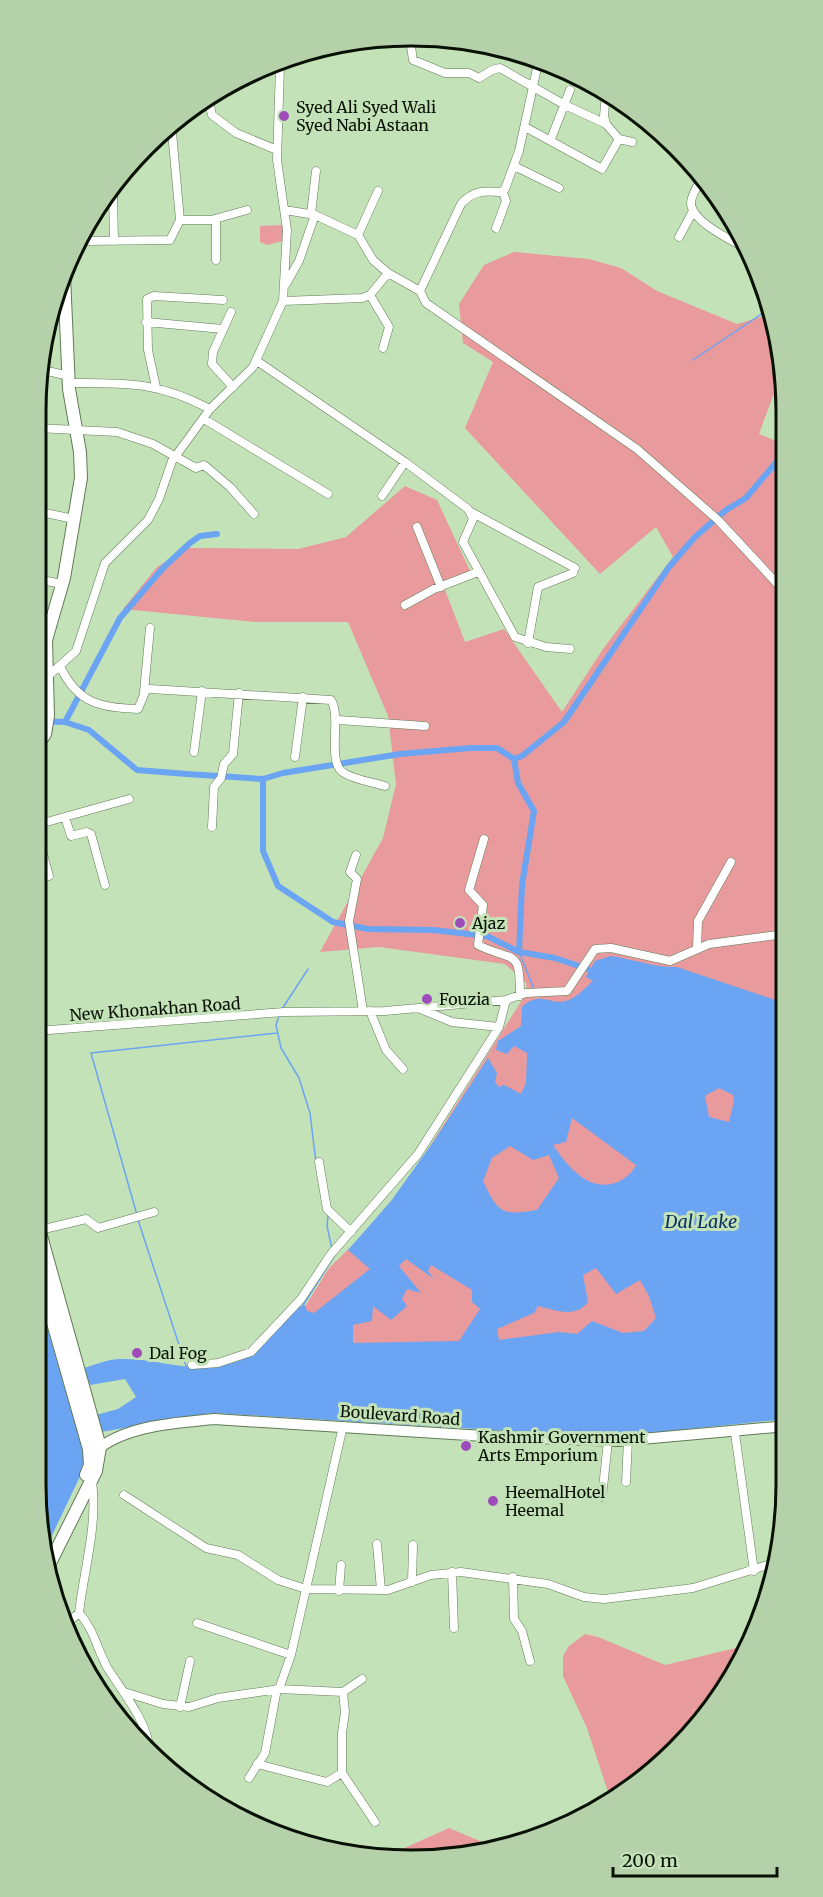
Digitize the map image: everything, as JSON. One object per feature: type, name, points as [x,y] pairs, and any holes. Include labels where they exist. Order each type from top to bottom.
[{"type":"highway","points":[[65,298],[67,383]]},
{"type":"highway","points":[[46,640],[64,578],[82,466],[67,383],[61,310]]},
{"type":"highway","points":[[46,622],[57,583],[69,518],[76,435]]},
{"type":"highway","points":[[46,693],[48,717],[46,722]]},
{"type":"highway","points":[[46,1262],[56,1309],[95,1443],[90,1456],[89,1469],[52,1547]]},
{"type":"highway","points":[[46,1286],[94,1422],[98,1466],[54,1555]]},
{"type":"main road","name":"Boulevard Road","points":[[95,1443],[178,1423],[214,1419],[608,1441],[735,1433],[776,1427]]},
{"type":"street","points":[[411,46],[413,60],[445,73],[469,73],[481,78],[497,68],[534,86],[565,105],[606,124],[619,139],[632,142]]},
{"type":"street","points":[[495,228],[506,201],[502,192],[514,166],[538,69]]},
{"type":"street","points":[[46,680],[76,651],[82,638],[100,572],[112,556],[148,520],[176,455],[210,409],[249,373],[257,361],[283,301],[286,285],[285,210],[277,150],[280,71]]},
{"type":"street","points":[[551,139],[570,90]]},
{"type":"street","points":[[605,102],[606,124]]},
{"type":"street","points":[[210,107],[212,115],[242,136],[277,150]]},
{"type":"street","points":[[525,127],[551,139],[602,169],[619,139]]},
{"type":"street","points":[[89,240],[171,240],[180,220],[172,136]]},
{"type":"street","points":[[514,166],[559,188]]},
{"type":"street","points":[[286,285],[298,261],[313,215],[316,171]]},
{"type":"street","points":[[679,237],[693,211],[692,197],[698,186]]},
{"type":"street","points":[[358,235],[378,191]]},
{"type":"street","points":[[420,291],[461,204],[477,191],[502,192]]},
{"type":"street","points":[[113,202],[114,241]]},
{"type":"street","points":[[180,220],[216,219],[247,210]]},
{"type":"street","points":[[285,210],[313,215],[358,235],[373,260],[388,273],[420,291],[426,303],[626,441],[718,520],[776,582]]},
{"type":"street","points":[[693,211],[707,225],[735,242]]},
{"type":"street","points":[[216,219],[216,260]]},
{"type":"street","points":[[283,301],[355,299],[370,296],[388,273]]},
{"type":"street","points":[[156,387],[148,350],[146,322],[146,303],[150,296],[223,300]]},
{"type":"street","points":[[370,296],[389,327],[382,348]]},
{"type":"street","points":[[231,312],[212,364],[233,387]]},
{"type":"street","points":[[146,322],[223,329]]},
{"type":"street","points":[[257,361],[405,462],[471,512],[574,570],[538,587],[528,643]]},
{"type":"street","points":[[49,373],[67,383],[131,383],[156,387],[186,396],[210,409]]},
{"type":"street","points":[[204,419],[328,494]]},
{"type":"street","points":[[46,430],[76,435],[117,432],[176,455],[197,468],[204,465],[230,487],[254,514]]},
{"type":"street","points":[[382,496],[405,462]]},
{"type":"street","points":[[471,512],[473,519],[464,534],[463,542],[511,633],[528,643],[570,649]]},
{"type":"street","points":[[46,513],[69,518]]},
{"type":"street","points":[[417,527],[441,586]]},
{"type":"street","points":[[405,605],[441,586],[478,572]]},
{"type":"street","points":[[46,581],[57,583]]},
{"type":"street","points":[[60,666],[74,690],[82,696],[101,705],[138,709],[144,692],[150,628]]},
{"type":"street","points":[[144,692],[150,688],[331,700],[335,717],[338,767],[347,775],[386,786]]},
{"type":"street","points":[[194,752],[202,691]]},
{"type":"street","points":[[212,827],[213,790],[223,772],[224,764],[233,753],[239,693]]},
{"type":"street","points":[[295,757],[303,697]]},
{"type":"street","points":[[335,717],[338,720],[424,726]]},
{"type":"street","points":[[46,824],[129,799]]},
{"type":"street","points":[[65,817],[70,836],[87,832],[91,834],[105,885]]},
{"type":"street","points":[[484,838],[469,890],[470,894],[483,903],[478,944],[517,961],[523,994]]},
{"type":"street","points":[[356,855],[350,872],[357,879],[349,921],[352,952],[366,1011],[386,1050],[403,1069]]},
{"type":"street","points":[[46,862],[50,876]]},
{"type":"street","points":[[731,862],[698,921],[697,948],[776,935]]},
{"type":"street","name":"New Khonakhan Road","points":[[46,1030],[280,1013],[418,1008],[506,1000],[523,994],[567,991],[591,952],[600,948],[611,948],[670,961],[697,948]]},
{"type":"street","points":[[192,1365],[218,1363],[245,1355],[256,1348],[301,1299],[330,1254],[418,1154],[500,1027],[506,1000]]},
{"type":"street","points":[[418,1008],[452,1023],[500,1027]]},
{"type":"street","points":[[319,1162],[327,1209],[351,1232]]},
{"type":"street","points":[[46,1223],[86,1219],[98,1228],[154,1212]]},
{"type":"street","points":[[249,1778],[265,1753],[278,1689],[291,1655],[343,1426]]},
{"type":"street","points":[[735,1433],[754,1571]]},
{"type":"street","points":[[626,1482],[628,1440]]},
{"type":"street","points":[[602,1497],[608,1441]]},
{"type":"street","points":[[72,1619],[79,1613],[84,1569],[94,1521],[91,1479]]},
{"type":"street","points":[[124,1495],[206,1548],[238,1555],[278,1580],[306,1589],[381,1590],[431,1575],[452,1572],[513,1577],[548,1584],[584,1597],[604,1599],[693,1588],[767,1566]]},
{"type":"street","points":[[377,1544],[381,1590]]},
{"type":"street","points":[[412,1582],[413,1545]]},
{"type":"street","points":[[339,1591],[341,1565]]},
{"type":"street","points":[[452,1572],[454,1628]]},
{"type":"street","points":[[513,1577],[514,1619],[522,1630],[530,1661]]},
{"type":"street","points":[[79,1613],[94,1633],[106,1665],[124,1692],[147,1738]]},
{"type":"street","points":[[197,1623],[291,1655]]},
{"type":"street","points":[[180,1707],[190,1661]]},
{"type":"street","points":[[124,1692],[180,1707],[218,1698],[278,1689],[343,1692],[362,1679]]},
{"type":"street","points":[[343,1692],[345,1712],[342,1733],[342,1773],[375,1822]]},
{"type":"street","points":[[257,1764],[327,1782],[342,1773]]},
{"type":"shaded area","points":[[283,225],[282,241],[267,245],[260,242],[260,226]]},
{"type":"shaded area","points":[[514,252],[589,259],[621,268],[657,291],[737,324],[764,317],[776,388],[759,434],[776,441],[776,1363],[258,1382],[329,1268],[391,1208],[527,992],[526,983],[505,964],[379,947],[320,952],[383,838],[396,784],[388,716],[348,622],[255,622],[123,609],[157,567],[189,548],[298,549],[346,537],[405,486],[437,500],[471,573],[442,582],[465,642],[504,629],[562,712],[603,649],[673,557],[656,527],[600,574],[465,428],[493,362],[463,343],[459,304],[484,265]]},
{"type":"shaded area","points":[[585,1634],[598,1637],[665,1665],[739,1647],[701,1708],[670,1744],[634,1775],[608,1793],[587,1728],[563,1676],[563,1656],[569,1646]]},
{"type":"shaded area","points":[[449,1828],[484,1843],[435,1850],[400,1850]]},
{"type":"water","name":"Dal Lake","points":[[611,956],[652,965],[677,967],[776,1000],[776,1420],[631,1435],[593,1436],[212,1413],[101,1432],[51,1538],[46,1486],[46,1321],[58,1365],[80,1428],[96,1415],[118,1409],[136,1397],[125,1379],[90,1385],[84,1368],[120,1359],[211,1367],[244,1359],[253,1354],[291,1313],[305,1305],[307,1311],[314,1313],[370,1269],[348,1250],[391,1201],[436,1138],[488,1058],[497,1073],[495,1082],[499,1087],[504,1085],[521,1094],[526,1083],[527,1053],[514,1046],[507,1054],[496,1050],[498,1041],[521,1026],[522,1007],[535,999],[558,1002],[574,997],[593,981],[586,977],[595,961]],"holes":[[[719,1088],[733,1095],[734,1101],[729,1122],[709,1117],[705,1096]],[[572,1118],[636,1165],[630,1174],[620,1181],[599,1184],[590,1182],[573,1170],[553,1145],[566,1142]],[[510,1146],[533,1160],[549,1155],[559,1178],[537,1210],[516,1212],[502,1210],[493,1200],[483,1181],[492,1158]],[[406,1259],[434,1279],[428,1271],[431,1265],[472,1290],[472,1302],[480,1309],[459,1341],[353,1343],[353,1325],[372,1321],[373,1306],[391,1320],[407,1306],[402,1299],[407,1289],[421,1293],[399,1266]],[[596,1268],[616,1294],[640,1280],[649,1296],[656,1318],[644,1331],[623,1333],[592,1321],[577,1334],[559,1332],[499,1340],[497,1329],[534,1313],[538,1306],[564,1312],[583,1307],[588,1302],[583,1275]]]},
{"type":"waterway","points":[[693,360],[763,313]]},
{"type":"waterway","points":[[46,721],[65,722],[89,730],[137,770],[263,779],[283,773],[400,754],[470,748],[497,748],[514,759],[522,756],[564,722],[669,567],[695,537],[726,510],[746,498],[776,462]]},
{"type":"waterway","points":[[65,722],[120,618],[163,568],[190,543],[200,536],[217,534]]},
{"type":"waterway","points":[[514,759],[518,783],[534,811],[522,885],[519,952]]},
{"type":"waterway","points":[[263,779],[263,851],[278,886],[333,922],[368,929],[433,930],[487,936],[519,952],[555,958],[588,969]]},
{"type":"waterway","points":[[519,952],[534,989]]},
{"type":"waterway","points":[[282,1009],[308,969]]},
{"type":"waterway","points":[[279,1016],[276,1025],[281,1048],[299,1078],[310,1113],[317,1171]]},
{"type":"waterway","points":[[137,1215],[91,1053],[277,1033]]},
{"type":"waterway","points":[[328,1216],[327,1226],[332,1249]]},
{"type":"waterway","points":[[138,1220],[187,1369]]},
{"type":"waterway","points":[[302,1307],[335,1255]]},
{"type":"place","name":"Syed Ali Syed Wali Syed Nabi Astaan","points":[[284,116]]},
{"type":"place","name":"Ajaz","points":[[460,923]]},
{"type":"place","name":"Fouzia","points":[[427,999]]},
{"type":"place","name":"Dal Fog","points":[[137,1353]]},
{"type":"place","name":"Kashmir Government Arts Emporium","points":[[466,1446]]},
{"type":"place","name":"HeemalHotel Heemal","points":[[493,1501]]}]
